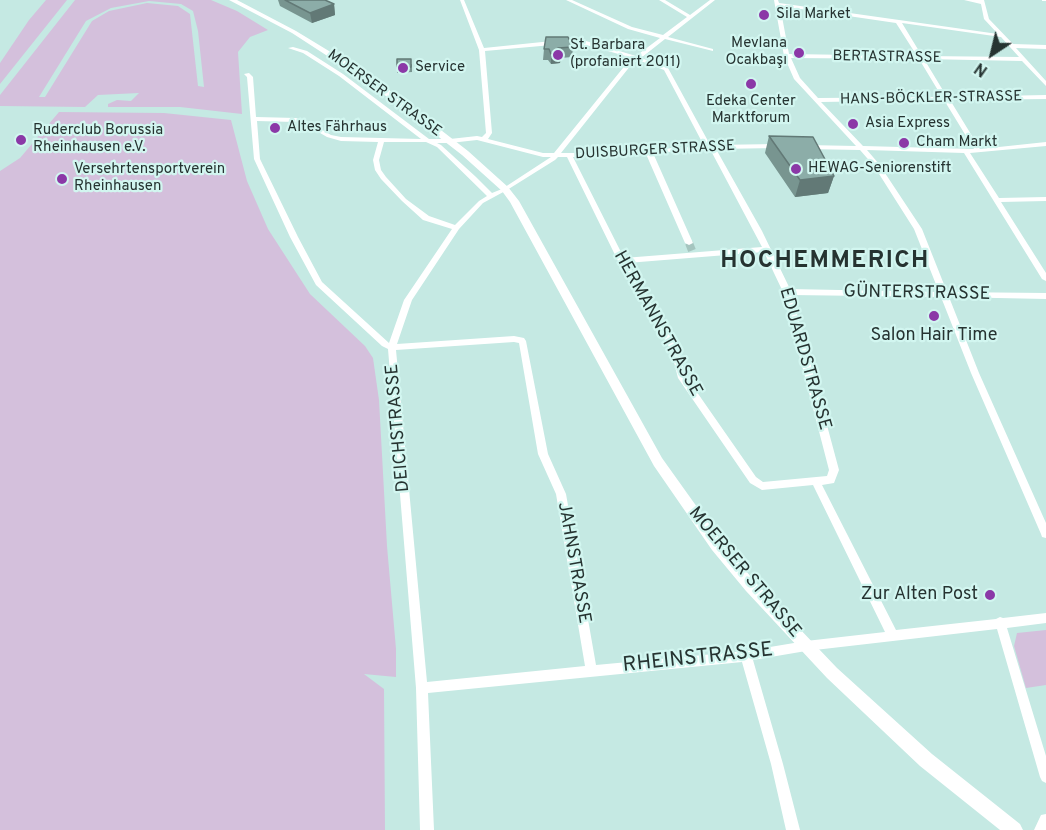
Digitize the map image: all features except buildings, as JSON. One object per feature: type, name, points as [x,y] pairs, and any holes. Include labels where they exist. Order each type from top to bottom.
[{"type":"main road","name":"MOERSER STRASSE","points":[[232,0],[329,53],[372,81],[450,141],[500,188],[528,227],[658,462],[717,546],[806,646],[926,760],[1014,830]]},
{"type":"street","points":[[462,0],[482,50],[489,133],[484,139]]},
{"type":"street","points":[[568,0],[630,28],[711,50]]},
{"type":"street","points":[[661,0],[690,17]]},
{"type":"street","points":[[392,347],[408,300],[456,228],[500,188],[555,156],[590,115],[628,64],[712,0]]},
{"type":"street","points":[[966,0],[982,1],[987,19],[1045,82]]},
{"type":"street","points":[[1002,36],[776,2],[787,56],[797,79],[862,148],[894,189],[918,229],[975,373],[1046,534]]},
{"type":"street","points":[[898,21],[978,151]]},
{"type":"street","name":"EDUARDSTRASSE","points":[[482,50],[552,43],[586,43],[666,69],[705,142],[712,147],[767,249],[787,292],[834,470],[831,480]]},
{"type":"street","points":[[1011,46],[1046,47]]},
{"type":"street","name":"MOERSER STRASSE","points":[[291,48],[305,52],[341,75],[428,141],[439,146],[491,196]]},
{"type":"street","name":"BERTASTRASSE","points":[[787,56],[1023,59]]},
{"type":"street","name":"DEICHSTRASSE","points":[[247,74],[250,77],[257,159],[319,283],[385,344],[392,347],[422,688],[427,830]]},
{"type":"street","name":"HANS-BÖCKLER-STRASSE","points":[[816,100],[1046,98]]},
{"type":"street","name":"DUISBURGER STRASSE","points":[[254,119],[296,120],[329,136],[381,141],[484,139],[514,149],[555,156],[712,147],[790,146]]},
{"type":"street","points":[[381,141],[376,160],[383,178],[404,200],[426,218],[456,228]]},
{"type":"street","points":[[799,146],[978,151],[1046,144]]},
{"type":"street","points":[[966,151],[1046,279]]},
{"type":"street","points":[[649,152],[688,243]]},
{"type":"street","name":"HERMANNSTRASSE","points":[[569,155],[622,261],[675,351],[681,376],[753,480],[762,486],[831,480]]},
{"type":"street","points":[[996,200],[1046,199]]},
{"type":"street","points":[[622,261],[767,249]]},
{"type":"street","name":"GÜNTERSTRASSE","points":[[787,292],[1046,296]]},
{"type":"street","name":"JAHNSTRASSE","points":[[392,347],[514,339],[521,340],[523,343],[543,454],[561,494],[566,515],[591,670]]},
{"type":"street","points":[[816,482],[893,636]]},
{"type":"street","name":"RHEINSTRASSE","points":[[422,688],[746,656],[806,646],[1046,618]]},
{"type":"street","points":[[1000,622],[1046,777]]},
{"type":"street","points":[[746,656],[793,830]]},
{"type":"street","points":[[1041,830],[1046,820]]},
{"type":"shaded area","points":[[46,0],[67,0],[0,84],[0,63],[29,20]]},
{"type":"shaded area","points":[[75,0],[211,0],[237,11],[268,30],[250,37],[238,52],[242,114],[180,107],[108,107],[108,104],[117,100],[131,101],[139,93],[98,95],[85,107],[0,106],[0,95]],"holes":[[[149,1],[181,4],[193,11],[198,31],[204,87],[198,86],[190,14],[178,6],[147,3],[109,11],[92,21],[45,97],[39,97],[86,21],[111,8]]]},
{"type":"shaded area","points":[[59,112],[164,113],[231,120],[247,181],[268,229],[310,294],[365,346],[373,358],[379,400],[396,677],[364,674],[384,689],[385,830],[0,830],[0,171],[20,158]]},
{"type":"shaded area","points":[[1046,630],[1046,685],[1026,688],[1014,646],[1017,633]]},
{"type":"tunnel","points":[[689,243],[693,253]]},
{"type":"place","name":"Sila Market","points":[[764,15]]},
{"type":"place","name":"Mevlana Ocakbaşı","points":[[799,53]]},
{"type":"place","name":"St. Barbara (profaniert 2011)","points":[[558,55]]},
{"type":"place","name":"Service","points":[[403,68]]},
{"type":"place","name":"Edeka Center Marktforum","points":[[751,84]]},
{"type":"place","name":"Asia Express","points":[[853,124]]},
{"type":"place","name":"Altes Fährhaus","points":[[275,128]]},
{"type":"place","name":"Ruderclub Borussia Rheinhausen e.V.","points":[[21,140]]},
{"type":"place","name":"Cham Markt","points":[[904,143]]},
{"type":"place","name":"HEWAG-Seniorenstift","points":[[796,169]]},
{"type":"place","name":"Versehrtensportverein Rheinhausen","points":[[62,179]]},
{"type":"place","name":"Salon Hair Time","points":[[934,316]]},
{"type":"place","name":"Zur Alten Post","points":[[990,595]]},
{"type":"district","name":"HOCHEMMERICH","points":[[825,262]]}]
